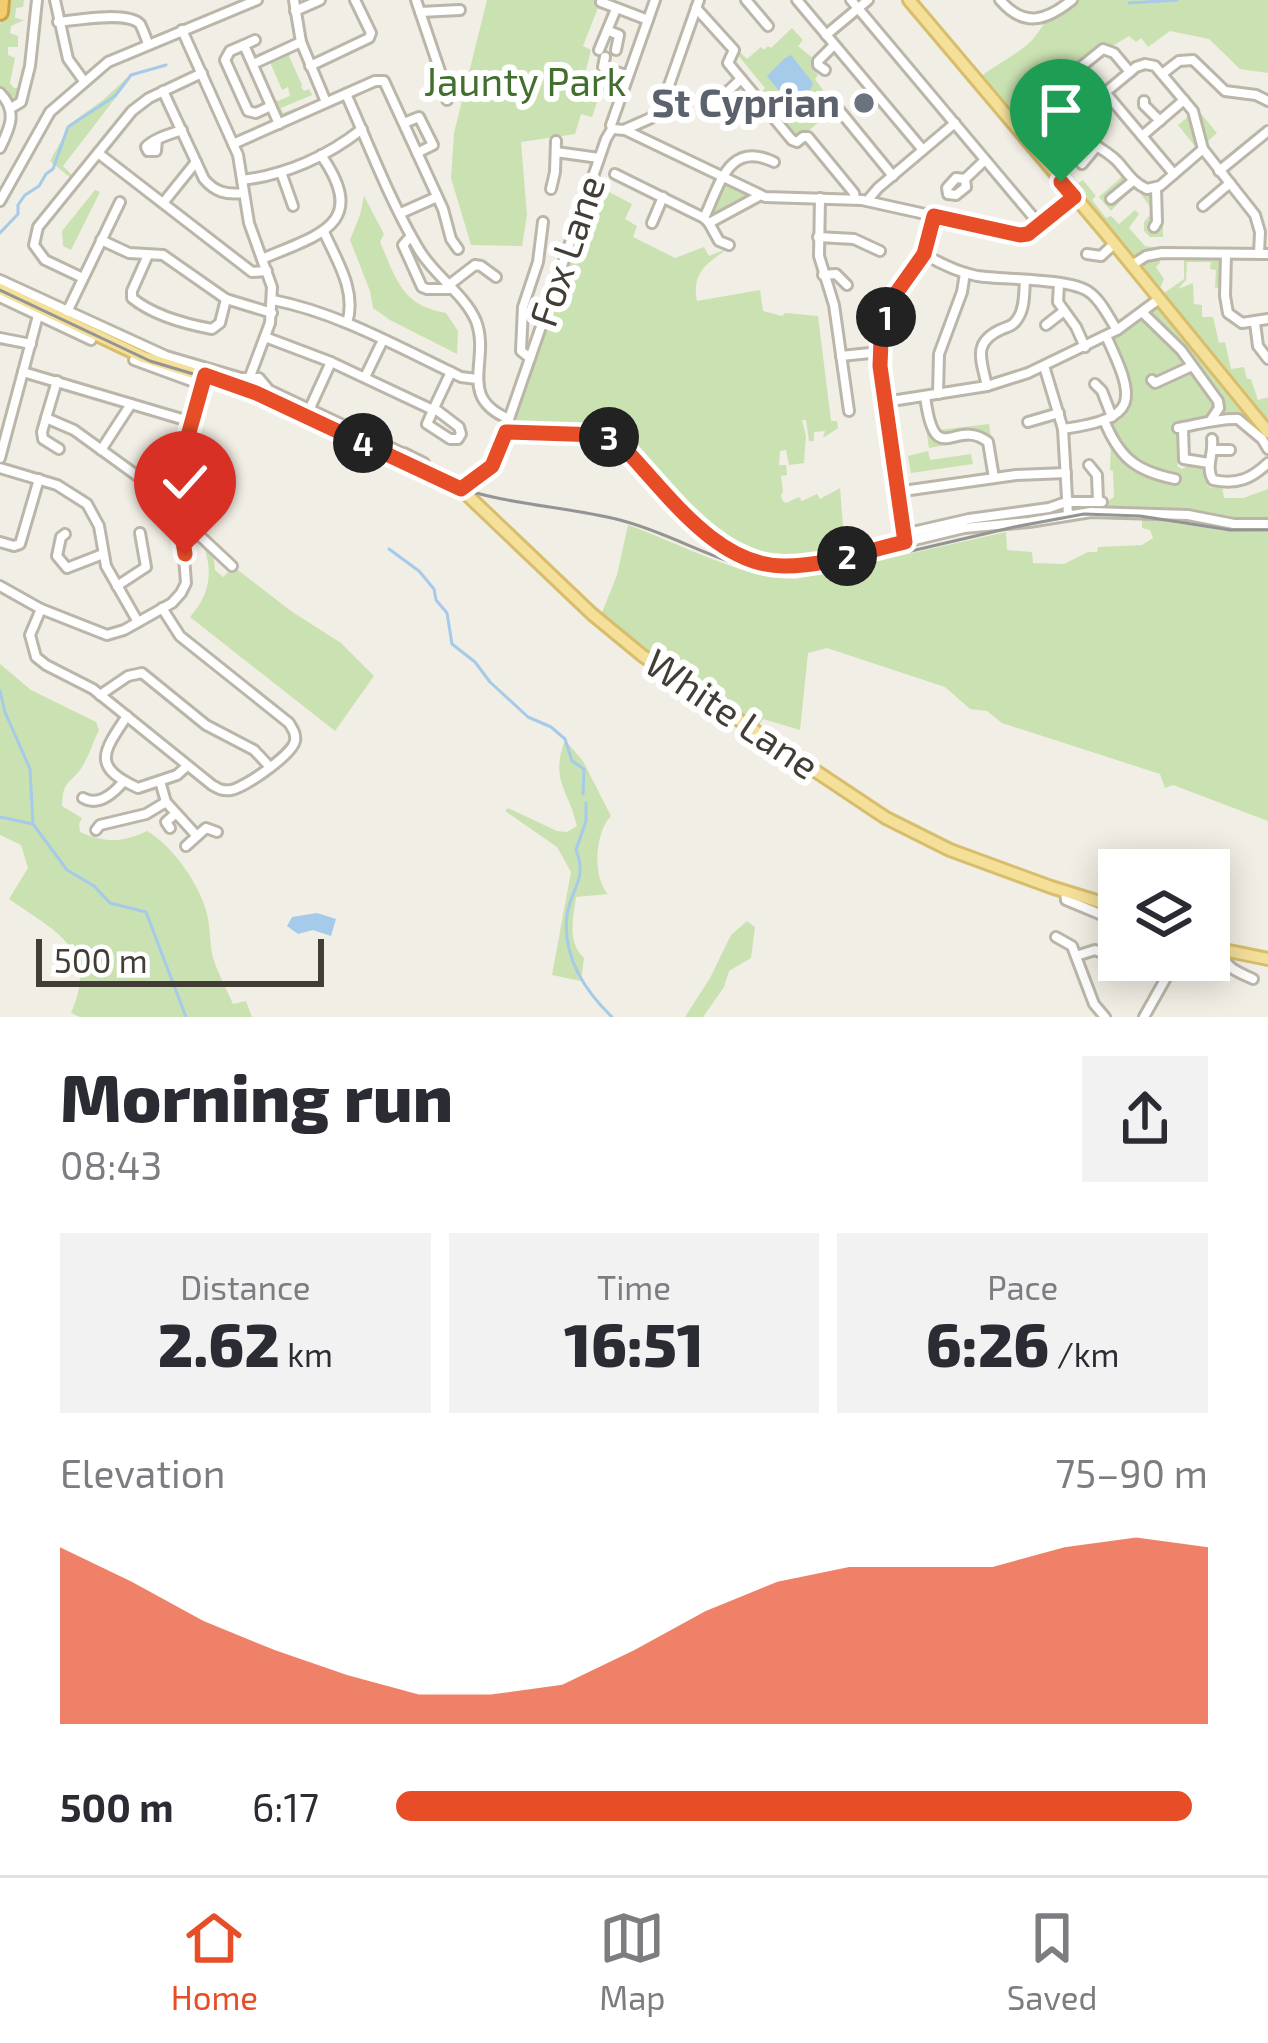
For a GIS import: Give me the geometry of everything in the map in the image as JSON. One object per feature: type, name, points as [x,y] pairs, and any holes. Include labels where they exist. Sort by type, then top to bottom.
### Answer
[{"type":"highway","points":[[0,12],[1,0]]},
{"type":"main road","points":[[909,0],[1268,432]]},
{"type":"main road","name":"White Lane","points":[[0,289],[40,311],[66,315],[143,357],[203,380],[248,384],[461,489],[592,614],[647,659],[886,818],[950,850],[1098,901]]},
{"type":"main road","points":[[1230,952],[1268,959]]},
{"type":"street","points":[[11,108],[21,102],[30,66],[37,0]]},
{"type":"street","points":[[55,0],[68,59],[84,81]]},
{"type":"street","points":[[0,201],[50,112],[84,81],[115,58],[256,0]]},
{"type":"street","points":[[320,0],[295,6],[301,42],[326,102]]},
{"type":"street","points":[[310,66],[369,38],[356,0]]},
{"type":"street","points":[[416,0],[447,100]]},
{"type":"street","name":"Fox Lane","points":[[461,489],[492,466],[506,432],[655,0]]},
{"type":"street","points":[[746,0],[768,26]]},
{"type":"street","points":[[797,0],[922,150]]},
{"type":"street","points":[[826,35],[854,4],[868,0]]},
{"type":"street","points":[[1000,0],[1022,17],[1040,18],[1072,0]]},
{"type":"street","points":[[1008,10],[1018,0]]},
{"type":"street","points":[[602,2],[648,20]]},
{"type":"street","points":[[698,4],[734,50],[727,61],[741,79],[791,140],[808,137],[855,199]]},
{"type":"street","points":[[625,130],[661,108],[698,4]]},
{"type":"street","points":[[854,4],[1040,225]]},
{"type":"street","points":[[616,9],[602,65],[628,76]]},
{"type":"street","points":[[420,12],[460,10]]},
{"type":"street","points":[[58,22],[136,21],[148,44]]},
{"type":"street","points":[[182,30],[233,143],[249,223],[273,300],[248,384]]},
{"type":"street","points":[[609,31],[618,34],[616,50]]},
{"type":"street","points":[[255,40],[230,51],[225,60],[248,111],[272,106]]},
{"type":"street","points":[[253,64],[301,42]]},
{"type":"street","points":[[244,45],[279,124]]},
{"type":"street","points":[[825,70],[818,61],[834,45]]},
{"type":"street","points":[[1062,82],[1103,49],[1114,52],[1130,72]]},
{"type":"street","points":[[1162,74],[1189,59],[1225,91],[1268,101]]},
{"type":"street","points":[[1026,139],[1040,130],[1066,125],[1145,64],[1154,66],[1184,100],[1196,117],[1202,149],[1257,220],[1264,254],[1155,253],[1132,266]]},
{"type":"street","points":[[600,85],[607,69]]},
{"type":"street","points":[[82,278],[45,260],[36,249],[38,227],[132,111],[202,73]]},
{"type":"street","points":[[725,116],[716,104],[706,112],[702,109],[741,79]]},
{"type":"street","points":[[233,143],[384,81],[437,197],[448,240],[458,249]]},
{"type":"street","points":[[163,91],[204,179],[227,194],[243,193]]},
{"type":"street","points":[[1105,92],[1174,174]]},
{"type":"street","points":[[0,93],[11,108],[12,121],[0,148]]},
{"type":"street","points":[[346,94],[422,254],[468,308],[478,330],[477,380],[482,400],[508,419]]},
{"type":"street","points":[[1144,100],[1160,121]]},
{"type":"street","points":[[1142,136],[1184,100]]},
{"type":"street","points":[[839,110],[893,176]]},
{"type":"street","points":[[404,123],[419,117],[433,145],[417,153]]},
{"type":"street","points":[[867,201],[955,124]]},
{"type":"street","points":[[1066,125],[1113,157],[1142,188],[1156,188],[1202,149]]},
{"type":"street","points":[[242,180],[280,172],[321,155],[362,128]]},
{"type":"street","points":[[612,129],[625,130],[760,196],[855,199],[1020,235],[1028,234],[1074,197]]},
{"type":"street","points":[[157,140],[182,130]]},
{"type":"street","points":[[1219,171],[1268,131]]},
{"type":"street","points":[[551,189],[556,140]]},
{"type":"street","points":[[1082,164],[1097,146]]},
{"type":"street","points":[[556,152],[599,158]]},
{"type":"street","points":[[98,153],[252,272],[267,271]]},
{"type":"street","points":[[262,260],[324,232],[335,219],[341,200],[337,178],[321,155]]},
{"type":"street","points":[[706,221],[733,162],[758,155],[774,162]]},
{"type":"street","points":[[965,179],[985,160]]},
{"type":"street","points":[[163,203],[196,162]]},
{"type":"street","points":[[280,172],[293,206]]},
{"type":"street","points":[[615,174],[706,221],[719,241],[730,244]]},
{"type":"street","points":[[1111,199],[1133,181]]},
{"type":"street","points":[[1203,206],[1230,183]]},
{"type":"street","points":[[1154,227],[1156,188]]},
{"type":"street","points":[[706,221],[760,196]]},
{"type":"street","points":[[401,213],[437,197]]},
{"type":"street","points":[[652,223],[663,197]]},
{"type":"street","points":[[820,198],[823,276],[834,305],[849,412]]},
{"type":"street","points":[[66,315],[120,202]]},
{"type":"street","points":[[905,542],[880,352],[892,303],[924,254],[934,216]]},
{"type":"street","points":[[530,358],[520,352],[522,315],[542,247],[543,222]]},
{"type":"street","points":[[324,232],[348,287],[347,323]]},
{"type":"street","points":[[412,236],[403,245],[427,290],[450,287],[475,265],[496,277]]},
{"type":"street","points":[[818,237],[854,238],[880,251]]},
{"type":"street","points":[[101,240],[129,253],[163,255],[226,299],[272,313]]},
{"type":"street","points":[[1087,254],[1101,256],[1114,244]]},
{"type":"street","points":[[924,254],[965,273],[1078,287],[1089,292],[1117,330]]},
{"type":"street","points":[[1226,254],[1228,314],[1238,322],[1268,319]]},
{"type":"street","points":[[148,255],[132,291],[138,304],[170,319],[212,329],[220,323],[226,299]]},
{"type":"street","points":[[938,394],[938,354],[965,273]]},
{"type":"street","points":[[823,276],[836,274],[847,285]]},
{"type":"street","points":[[987,386],[982,344],[1021,315],[1025,280]]},
{"type":"street","points":[[1059,284],[1058,302],[1085,347]]},
{"type":"street","name":"White Lane","points":[[0,289],[166,356],[248,384],[259,378],[269,390],[402,457],[424,463]]},
{"type":"street","points":[[885,402],[987,386],[1044,366],[1117,330],[1159,298]]},
{"type":"street","points":[[273,300],[347,323],[477,380]]},
{"type":"street","points":[[0,458],[40,311]]},
{"type":"street","name":"White Lane","points":[[40,311],[91,340]]},
{"type":"street","points":[[1046,325],[1064,311]]},
{"type":"street","points":[[1143,313],[1181,350],[1220,404],[1211,420]]},
{"type":"street","points":[[1255,322],[1258,346],[1268,359]]},
{"type":"street","points":[[1063,429],[1108,419],[1123,409],[1126,397],[1120,369],[1106,336]]},
{"type":"street","points":[[265,337],[434,409],[460,427],[458,439],[428,426],[434,409],[451,372]]},
{"type":"street","points":[[0,338],[31,344]]},
{"type":"street","points":[[365,377],[383,340]]},
{"type":"street","points":[[841,356],[880,352]]},
{"type":"street","name":"White Lane","points":[[134,360],[203,380]]},
{"type":"street","points":[[310,408],[331,362]]},
{"type":"street","points":[[1044,366],[1063,429],[1067,515]]},
{"type":"street","points":[[1152,380],[1169,379],[1192,366]]},
{"type":"street","points":[[23,372],[192,422]]},
{"type":"street","points":[[169,504],[203,380]]},
{"type":"street","points":[[57,381],[42,432],[59,449]]},
{"type":"street","points":[[1095,384],[1102,391],[1113,442],[1125,458],[1175,479]]},
{"type":"street","points":[[925,396],[930,427],[938,437],[975,435],[986,440],[994,478]]},
{"type":"street","points":[[101,450],[131,404]]},
{"type":"street","points":[[0,413],[11,416]]},
{"type":"street","points":[[1028,422],[1060,413]]},
{"type":"street","points":[[0,586],[101,634],[139,622],[177,598],[186,583],[183,536],[169,504],[69,427],[46,418]]},
{"type":"street","points":[[1209,464],[1182,462],[1186,441],[1180,428],[1238,419],[1268,449]]},
{"type":"street","points":[[506,432],[610,437],[701,530],[767,565],[821,562],[959,529],[1102,512],[1268,524]]},
{"type":"street","points":[[1212,439],[1210,482],[1243,481],[1268,463]]},
{"type":"street","points":[[1213,450],[1230,450]]},
{"type":"street","points":[[903,531],[1066,502],[1100,501],[1097,475],[1089,465]]},
{"type":"street","points":[[0,468],[72,492],[87,504],[99,526],[106,566],[139,622]]},
{"type":"street","points":[[896,492],[1066,473]]},
{"type":"street","points":[[0,542],[20,544],[39,479]]},
{"type":"street","points":[[117,586],[146,567],[140,533]]},
{"type":"street","points":[[64,534],[57,556],[67,568],[103,554]]},
{"type":"street","points":[[183,536],[200,536],[232,566]]},
{"type":"street","points":[[41,609],[30,635],[36,657],[100,695],[212,785],[238,788],[292,747],[292,726],[180,636],[162,608]]},
{"type":"street","points":[[100,695],[128,676],[142,673],[206,725],[254,750],[270,767]]},
{"type":"street","points":[[127,716],[104,760],[108,769],[138,788],[177,775],[187,766]]},
{"type":"street","points":[[83,798],[101,800],[124,781]]},
{"type":"street","points":[[160,782],[166,802],[197,836]]},
{"type":"street","points":[[96,830],[146,814],[166,802]]},
{"type":"street","points":[[170,828],[166,822],[175,814]]},
{"type":"street","points":[[185,845],[206,828],[218,832]]},
{"type":"street","points":[[1065,891],[1066,900],[1098,913]]},
{"type":"street","points":[[1056,938],[1070,943],[1094,1004],[1105,1017]]},
{"type":"street","points":[[1076,956],[1098,951]]},
{"type":"street","points":[[1230,967],[1252,979]]},
{"type":"street","points":[[1144,1017],[1164,981]]},
{"type":"green space","points":[[4,0],[24,0],[15,18],[24,20],[11,26],[10,33],[18,36],[18,47],[8,47],[8,55],[15,58],[10,83],[21,88],[19,104],[14,107],[0,91]]},
{"type":"green space","name":"Jaunty Park","points":[[487,0],[601,0],[583,46],[591,50],[583,82],[596,88],[593,97],[598,99],[592,117],[581,114],[575,134],[521,142],[527,215],[522,246],[471,245],[451,178],[454,133]]},
{"type":"green space","points":[[1076,0],[1268,0],[1268,73],[1240,69],[1209,39],[1170,31],[1148,47],[1141,38],[1136,42],[1129,36],[1064,76],[1052,78],[1009,115],[978,78],[1027,45],[1048,19]]},
{"type":"green space","points":[[792,28],[803,40],[798,46],[815,60],[815,79],[825,93],[810,108],[820,121],[794,137],[758,95],[765,88],[737,54],[747,59],[761,47],[771,48]]},
{"type":"green space","points":[[293,52],[289,56],[301,87],[312,95],[281,108],[283,113],[297,111],[283,118],[272,99],[290,96],[288,87],[282,90],[270,62]]},
{"type":"green space","points":[[128,77],[63,166],[72,179],[50,161],[71,123]]},
{"type":"green space","points":[[1197,109],[1217,133],[1198,150],[1178,125]]},
{"type":"green space","points":[[1070,173],[1096,196],[1092,200],[1106,218],[1111,216],[1119,224],[1135,210],[1139,214],[1129,228],[1145,246],[1165,251],[1132,259],[1064,179]]},
{"type":"green space","points":[[1125,174],[1135,186],[1111,211],[1099,197]]},
{"type":"green space","points":[[725,181],[755,195],[712,220],[707,217]]},
{"type":"green space","points":[[1163,185],[1163,237],[1150,237],[1144,231],[1144,222],[1153,211],[1135,186]]},
{"type":"green space","points":[[95,190],[100,192],[71,250],[63,246],[62,231]]},
{"type":"green space","points":[[607,191],[632,204],[625,219],[637,226],[633,237],[675,258],[704,247],[709,256],[731,247],[699,275],[697,301],[760,290],[763,311],[818,316],[831,421],[837,421],[838,428],[823,438],[825,431],[814,432],[814,441],[809,441],[806,420],[802,420],[804,463],[789,465],[786,450],[780,451],[779,465],[786,465],[787,475],[781,476],[781,494],[786,503],[817,494],[820,499],[840,488],[845,551],[787,562],[766,561],[692,520],[612,433],[518,426],[512,416],[591,193],[603,198]]},
{"type":"green space","points":[[364,196],[384,234],[380,242],[396,279],[419,304],[446,313],[458,331],[457,354],[373,308],[350,240]]},
{"type":"green space","points":[[1184,255],[1224,256],[1221,287],[1215,288],[1216,270],[1210,269],[1211,262],[1187,262],[1186,280],[1178,289],[1193,283],[1194,304],[1202,305],[1202,317],[1213,317],[1231,369],[1244,367],[1258,400],[1268,397],[1268,427],[1139,266],[1159,256],[1156,267],[1164,279],[1160,288],[1164,293],[1184,279]]},
{"type":"green space","points":[[1157,304],[1268,437],[1268,446],[1236,414],[1215,420],[1222,403],[1147,312]]},
{"type":"green space","points":[[1138,318],[1188,364],[1159,379],[1149,377],[1151,388],[1191,370],[1218,404],[1209,418],[1180,431],[1182,456],[1177,466],[1206,464],[1207,485],[1222,485],[1224,498],[1243,498],[1268,489],[1268,520],[1237,521],[1185,510],[1069,510],[1071,504],[1102,505],[1114,497],[1110,470],[1115,443],[1107,425],[1122,412],[1129,395],[1112,335]]},
{"type":"green space","points":[[925,421],[930,431],[989,424],[992,443],[982,439],[929,448]]},
{"type":"green space","points":[[928,451],[930,460],[971,454],[973,464],[911,473],[908,456]]},
{"type":"green space","points":[[1142,518],[1226,531],[1268,532],[1268,821],[1173,785],[1165,788],[1160,774],[1002,723],[987,711],[970,709],[945,687],[827,648],[808,653],[800,730],[763,719],[758,726],[645,653],[601,615],[617,575],[628,525],[733,567],[796,579],[1006,532],[1007,550],[1032,552],[1033,563],[1064,564],[1097,552],[1098,547],[1142,545],[1153,538],[1150,530],[1142,528]]},
{"type":"green space","points":[[201,540],[213,548],[215,570],[223,577],[234,567],[341,643],[374,676],[335,731],[190,617],[208,580]]},
{"type":"green space","points":[[0,664],[31,690],[96,722],[99,730],[83,766],[65,788],[62,806],[82,818],[80,832],[113,840],[147,831],[176,856],[203,903],[214,961],[233,1004],[246,1001],[252,1017],[80,1017],[71,1013],[80,973],[76,958],[57,933],[9,899],[28,868],[21,845],[0,835]]},
{"type":"green space","points":[[565,740],[583,761],[611,816],[598,855],[599,877],[608,894],[576,897],[572,930],[584,958],[581,981],[552,975],[571,872],[557,847],[505,811],[508,808],[557,831],[577,826],[560,775]]},
{"type":"green space","points":[[747,921],[755,927],[751,958],[729,971],[703,1017],[685,1017],[731,935]]},
{"type":"water","points":[[791,55],[813,83],[799,109],[767,76]]},
{"type":"water","points":[[317,913],[336,919],[331,936],[313,930],[298,934],[287,926],[292,917]]},
{"type":"waterway","points":[[1129,3],[1177,0]]},
{"type":"waterway","points":[[0,233],[18,214],[25,195],[53,169],[68,127],[115,96],[131,75],[166,65]]},
{"type":"waterway","points":[[389,549],[434,589],[447,613],[452,644],[528,717],[565,739],[572,761],[584,769],[583,794]]},
{"type":"waterway","points":[[0,691],[30,769],[33,824],[67,870],[94,886],[110,903],[146,912],[186,1017]]},
{"type":"waterway","points":[[586,803],[586,821],[576,850],[579,876],[566,930],[584,984],[612,1017]]},
{"type":"waterway","points":[[0,817],[33,824]]},
{"type":"tram line","points":[[0,290],[150,361],[240,388],[453,486],[620,520],[766,572],[817,573],[1084,514],[1268,530]]},
{"type":"place","name":"St Cyprian","points":[[864,103]]},
{"type":"route","points":[[185,554],[180,523],[169,504],[205,375],[256,393],[461,489],[492,466],[506,432],[607,436],[701,530],[767,565],[821,562],[905,542],[880,366],[889,310],[924,254],[934,216],[1028,234],[1074,197],[1061,182]]}]
